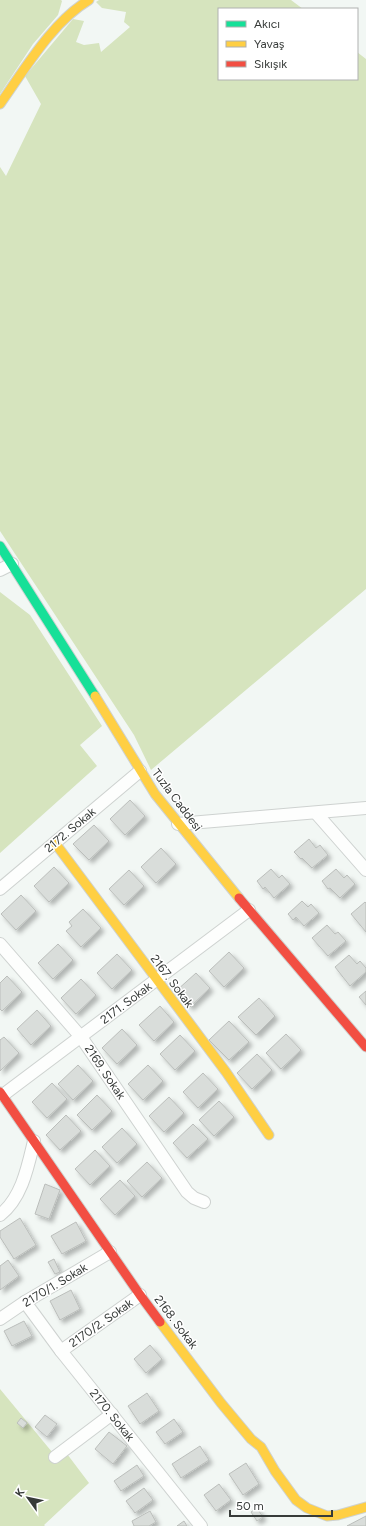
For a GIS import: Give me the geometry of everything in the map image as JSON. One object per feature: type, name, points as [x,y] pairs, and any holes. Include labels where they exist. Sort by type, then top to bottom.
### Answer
[{"type":"street","points":[[0,104],[72,4],[89,0]]},
{"type":"street","name":"Tuzla Caddesi","points":[[0,546],[155,794],[178,824],[250,910],[366,1046]]},
{"type":"street","points":[[0,570],[12,564]]},
{"type":"street","name":"2172. Sokak","points":[[0,889],[140,771]]},
{"type":"street","points":[[178,824],[366,808]]},
{"type":"street","points":[[316,813],[366,870]]},
{"type":"street","name":"2167. Sokak","points":[[56,842],[156,980],[226,1072],[269,1135]]},
{"type":"street","name":"2171. Sokak","points":[[2,1093],[81,1037],[250,910]]},
{"type":"street","name":"2169. Sokak","points":[[0,944],[81,1037],[184,1188],[194,1198],[204,1202]]},
{"type":"street","name":"2168. Sokak","points":[[2,1093],[140,1295],[222,1403],[251,1439],[260,1447],[296,1500],[316,1513],[327,1516],[366,1507]]},
{"type":"street","points":[[0,1215],[16,1196],[27,1170],[34,1140]]},
{"type":"street","name":"2170/1. Sokak","points":[[0,1319],[25,1302],[110,1252]]},
{"type":"street","name":"2170/2. Sokak","points":[[61,1351],[140,1295]]},
{"type":"street","name":"2170. Sokak","points":[[25,1302],[61,1351],[201,1526]]},
{"type":"street","points":[[55,1456],[112,1414]]},
{"type":"street","points":[[316,1513],[323,1526]]},
{"type":"green space","points":[[0,0],[62,1],[58,15],[33,44],[0,94]]},
{"type":"green space","points":[[99,0],[291,0],[302,8],[218,8],[218,80],[358,80],[358,53],[366,59],[366,589],[151,770],[134,735],[0,531],[0,167],[6,176],[41,104],[25,76],[73,19],[84,21],[76,42],[84,45],[99,43],[101,52],[130,27],[124,22],[126,12],[102,8],[96,2]]},
{"type":"green space","points":[[0,592],[30,615],[102,726],[80,745],[97,766],[0,853]]},
{"type":"green space","points":[[0,1389],[52,1452],[61,1446],[89,1483],[44,1525],[45,1526],[0,1526]]},
{"type":"building","points":[[130,800],[145,816],[125,835],[110,819]]},
{"type":"building","points":[[94,825],[109,841],[89,860],[73,844]]},
{"type":"building","points":[[309,839],[316,848],[320,845],[328,855],[312,868],[294,852]]},
{"type":"building","points":[[161,848],[176,864],[156,883],[141,867]]},
{"type":"building","points":[[54,867],[69,883],[49,902],[34,886]]},
{"type":"building","points":[[271,869],[279,878],[282,875],[290,884],[274,898],[265,887],[263,889],[257,881]]},
{"type":"building","points":[[336,869],[344,878],[347,875],[355,884],[340,898],[330,888],[328,889],[322,881]]},
{"type":"building","points":[[129,870],[144,886],[124,905],[109,889]]},
{"type":"building","points":[[21,895],[36,911],[16,930],[1,914]]},
{"type":"building","points":[[302,901],[308,907],[311,904],[319,913],[304,926],[296,917],[293,920],[288,914]]},
{"type":"building","points":[[365,902],[366,903],[366,932],[351,914]]},
{"type":"building","points":[[83,909],[101,928],[81,947],[66,931],[72,926],[69,922]]},
{"type":"building","points":[[327,925],[335,934],[338,932],[346,941],[328,956],[312,938]]},
{"type":"building","points":[[58,944],[73,960],[53,979],[38,963]]},
{"type":"building","points":[[229,952],[244,968],[224,987],[209,971]]},
{"type":"building","points":[[117,954],[132,970],[112,989],[97,973]]},
{"type":"building","points":[[349,955],[357,964],[360,961],[366,968],[366,972],[350,986],[335,967]]},
{"type":"building","points":[[196,973],[210,988],[190,1007],[176,991]]},
{"type":"building","points":[[7,976],[22,992],[2,1011],[0,1009],[0,983]]},
{"type":"building","points":[[81,979],[96,995],[76,1014],[61,998]]},
{"type":"building","points":[[366,991],[366,1005],[359,997]]},
{"type":"building","points":[[259,998],[275,1016],[256,1035],[238,1017]]},
{"type":"building","points":[[160,1006],[174,1022],[154,1041],[139,1025]]},
{"type":"building","points":[[37,1010],[51,1026],[31,1045],[17,1029]]},
{"type":"building","points":[[229,1021],[249,1042],[229,1060],[209,1040]]},
{"type":"building","points":[[122,1029],[137,1045],[117,1064],[102,1048]]},
{"type":"building","points":[[286,1034],[301,1050],[281,1069],[266,1053]]},
{"type":"building","points":[[180,1035],[195,1051],[175,1070],[160,1054]]},
{"type":"building","points":[[4,1037],[19,1053],[0,1071],[0,1040]]},
{"type":"building","points":[[257,1054],[272,1070],[252,1089],[237,1073]]},
{"type":"building","points":[[78,1065],[93,1081],[73,1100],[58,1084]]},
{"type":"building","points":[[148,1065],[163,1081],[143,1100],[128,1084]]},
{"type":"building","points":[[203,1073],[218,1089],[198,1108],[183,1092]]},
{"type":"building","points":[[52,1083],[67,1099],[47,1118],[32,1102]]},
{"type":"building","points":[[97,1095],[112,1111],[92,1130],[77,1115]]},
{"type":"building","points":[[169,1097],[184,1113],[164,1132],[149,1116]]},
{"type":"building","points":[[219,1101],[234,1117],[214,1136],[199,1120]]},
{"type":"building","points":[[66,1115],[81,1131],[60,1150],[46,1135]]},
{"type":"building","points":[[193,1124],[208,1139],[187,1158],[173,1143]]},
{"type":"building","points":[[122,1128],[137,1144],[117,1163],[102,1147]]},
{"type":"building","points":[[95,1150],[110,1166],[90,1185],[75,1169]]},
{"type":"building","points":[[147,1162],[162,1178],[142,1197],[127,1181]]},
{"type":"building","points":[[120,1180],[135,1196],[115,1215],[100,1199]]},
{"type":"building","points":[[45,1184],[60,1190],[49,1219],[35,1214]]},
{"type":"building","points":[[20,1218],[36,1245],[14,1259],[0,1237],[0,1231]]},
{"type":"building","points":[[76,1222],[86,1241],[62,1254],[51,1236]]},
{"type":"building","points":[[54,1259],[60,1272],[55,1274],[48,1262]]},
{"type":"building","points":[[8,1260],[19,1276],[0,1290],[0,1266]]},
{"type":"building","points":[[71,1290],[80,1309],[60,1320],[50,1301]]},
{"type":"building","points":[[24,1321],[32,1336],[12,1346],[4,1331]]},
{"type":"building","points":[[150,1345],[162,1359],[146,1373],[134,1359]]},
{"type":"building","points":[[147,1393],[159,1411],[140,1424],[128,1406]]},
{"type":"building","points":[[45,1415],[57,1424],[47,1437],[35,1427]]},
{"type":"building","points":[[21,1418],[27,1423],[23,1428],[17,1423]]},
{"type":"building","points":[[174,1419],[183,1432],[165,1444],[156,1432]]},
{"type":"building","points":[[109,1432],[127,1446],[113,1464],[95,1449]]},
{"type":"building","points":[[200,1446],[209,1460],[181,1478],[172,1464]]},
{"type":"building","points":[[246,1463],[259,1484],[243,1495],[229,1474]]},
{"type":"building","points":[[137,1465],[144,1476],[121,1491],[114,1481]]},
{"type":"building","points":[[219,1484],[231,1500],[216,1511],[204,1495]]},
{"type":"building","points":[[144,1488],[153,1500],[135,1513],[126,1501]]},
{"type":"building","points":[[257,1508],[263,1517],[257,1521],[251,1512]]},
{"type":"building","points":[[150,1511],[156,1522],[149,1526],[134,1526],[132,1521]]},
{"type":"building","points":[[366,1516],[366,1526],[347,1526]]},
{"type":"building","points":[[184,1521],[187,1526],[177,1526]]},
{"type":"traffic: fast","points":[[0,546],[95,696]]},
{"type":"traffic: slow","points":[[0,104],[51,33],[76,9],[89,0]]},
{"type":"traffic: slow","points":[[95,696],[155,794],[239,898]]},
{"type":"traffic: slow","points":[[55,843],[226,1072],[269,1135]]},
{"type":"traffic: slow","points":[[160,1322],[221,1403],[251,1439],[261,1447],[275,1471],[296,1500],[307,1508],[327,1516],[338,1515],[366,1507]]},
{"type":"traffic: jam","points":[[239,898],[366,1047]]},
{"type":"traffic: jam","points":[[0,1092],[160,1322]]}]
